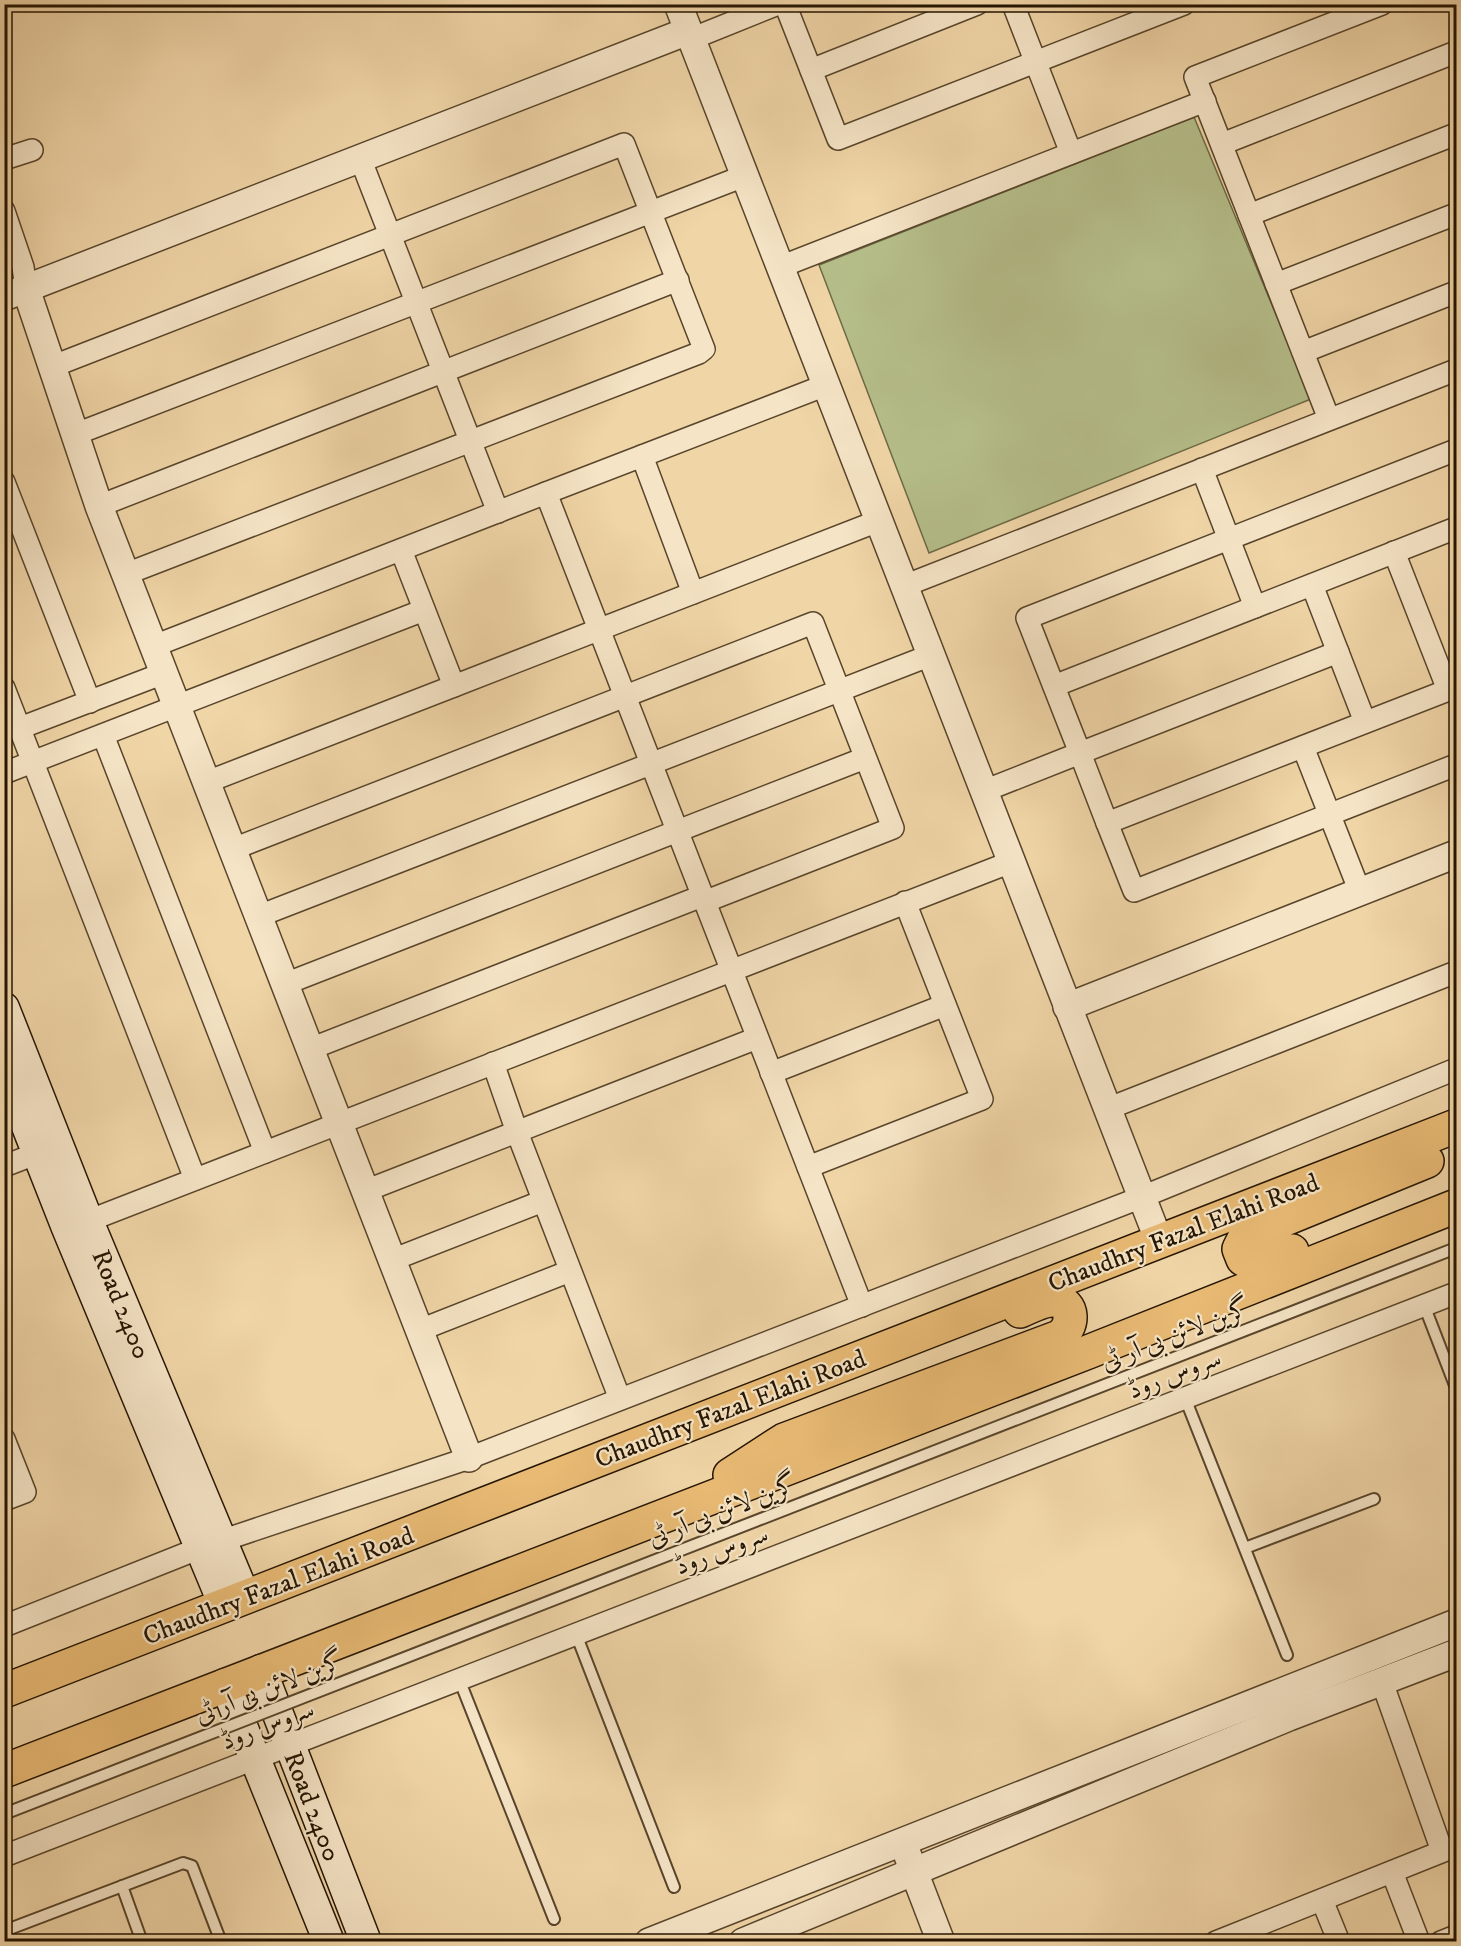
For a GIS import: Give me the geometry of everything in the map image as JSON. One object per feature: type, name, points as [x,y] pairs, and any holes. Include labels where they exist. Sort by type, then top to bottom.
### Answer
[{"type":"main road","name":"Road 2400","points":[[4,1008],[88,1221],[210,1545]]},
{"type":"main road","name":"Road 2400","points":[[4,1068],[38,1153],[235,1601]]},
{"type":"main road","name":"Chaudhry Fazal Elahi Road","points":[[4,1691],[1456,1126]]},
{"type":"main road","points":[[1456,1149],[1246,1235],[1240,1244],[1240,1254],[1248,1262],[1258,1264],[1456,1188]]},
{"type":"main road","points":[[4,1771],[1456,1206]]},
{"type":"main road","points":[[676,1511],[784,1440],[1059,1337],[1068,1328],[1071,1316],[1064,1305],[1046,1301],[814,1389],[721,1412]]},
{"type":"main road","name":"Road 2400","points":[[261,1670],[366,1941]]},
{"type":"main road","name":"Road 2400","points":[[225,1684],[329,1941]]},
{"type":"street","points":[[678,4],[1159,1241]]},
{"type":"street","points":[[15,293],[360,158],[778,4]]},
{"type":"street","points":[[785,4],[838,140],[1184,4]]},
{"type":"street","points":[[811,70],[977,4]]},
{"type":"street","points":[[1013,4],[1071,153]]},
{"type":"street","points":[[1329,419],[1196,77],[1382,4]]},
{"type":"street","points":[[1222,144],[1456,52]]},
{"type":"street","points":[[780,267],[1205,101]]},
{"type":"street","points":[[1249,215],[1456,134]]},
{"type":"street","points":[[51,368],[624,144],[630,152],[704,349],[699,353],[126,574]]},
{"type":"street","points":[[4,159],[32,150]]},
{"type":"street","points":[[360,158],[498,512]]},
{"type":"street","points":[[76,434],[744,176]]},
{"type":"street","points":[[4,211],[23,267],[15,293],[51,368],[76,434],[99,506],[469,1458]]},
{"type":"street","points":[[1276,284],[1456,214]]},
{"type":"street","points":[[99,506],[678,280]]},
{"type":"street","points":[[1303,352],[1456,292]]},
{"type":"street","points":[[904,586],[1456,370]]},
{"type":"street","points":[[154,646],[826,385]]},
{"type":"street","points":[[1456,450],[1027,618],[1134,891],[1456,765]]},
{"type":"street","points":[[642,456],[693,593]]},
{"type":"street","points":[[1202,469],[1254,607]]},
{"type":"street","points":[[4,482],[90,702]]},
{"type":"street","points":[[546,493],[862,1305]]},
{"type":"street","points":[[207,782],[878,521]]},
{"type":"street","points":[[1054,686],[1456,528]]},
{"type":"street","points":[[401,550],[454,686]]},
{"type":"street","points":[[1107,823],[1452,688],[1394,552]]},
{"type":"street","points":[[1312,585],[1365,722]]},
{"type":"street","points":[[4,773],[424,610]]},
{"type":"street","points":[[233,849],[813,623],[893,828],[310,1049]]},
{"type":"street","points":[[984,791],[1338,652]]},
{"type":"street","points":[[259,916],[931,655]]},
{"type":"street","points":[[20,729],[164,673]]},
{"type":"street","points":[[4,688],[195,1179]]},
{"type":"street","points":[[103,735],[265,1152]]},
{"type":"street","points":[[1303,747],[1360,892]]},
{"type":"street","points":[[285,984],[866,758]]},
{"type":"street","points":[[1067,1007],[1456,854]]},
{"type":"street","points":[[88,1221],[1011,861]]},
{"type":"street","points":[[808,1167],[982,1099],[905,902]]},
{"type":"street","points":[[1107,1108],[1456,972]]},
{"type":"street","points":[[771,1073],[945,1005]]},
{"type":"street","points":[[365,1191],[757,1038]]},
{"type":"street","points":[[493,1063],[543,1201],[620,1399]]},
{"type":"street","points":[[4,1626],[210,1545],[469,1458],[1142,1197],[1456,1069]]},
{"type":"street","points":[[4,1166],[38,1153]]},
{"type":"street","points":[[392,1260],[543,1201]]},
{"type":"street","points":[[420,1330],[570,1271]]},
{"type":"street","name":"سروس روڈ","points":[[4,1856],[1456,1293]]},
{"type":"street","points":[[4,1439],[25,1492],[4,1500]]},
{"type":"street","points":[[649,1941],[904,1843],[1456,1623]]},
{"type":"street","points":[[742,1941],[1456,1653]]},
{"type":"street","points":[[1216,1941],[1253,1935],[1322,1900],[1449,1848],[1382,1682]]},
{"type":"street","points":[[904,1843],[912,1874],[941,1941]]},
{"type":"street","points":[[1392,1872],[1419,1941]]},
{"type":"street","points":[[1322,1900],[1339,1941]]},
{"type":"street","points":[[1441,1941],[1456,1935]]},
{"type":"lane","name":"گرین لائن بی آر ٹی","points":[[4,1814],[1456,1248]]},
{"type":"lane","points":[[1424,1305],[1456,1388]]},
{"type":"lane","points":[[1185,1398],[1287,1655]]},
{"type":"lane","points":[[1245,1548],[1374,1499]]},
{"type":"lane","points":[[576,1634],[674,1887]]},
{"type":"lane","points":[[459,1679],[554,1919]]},
{"type":"lane","points":[[4,1932],[183,1863],[189,1863],[221,1941]]},
{"type":"lane","points":[[122,1886],[142,1941]]},
{"type":"green space","points":[[1194,117],[1311,399],[929,553],[819,265]]}]
